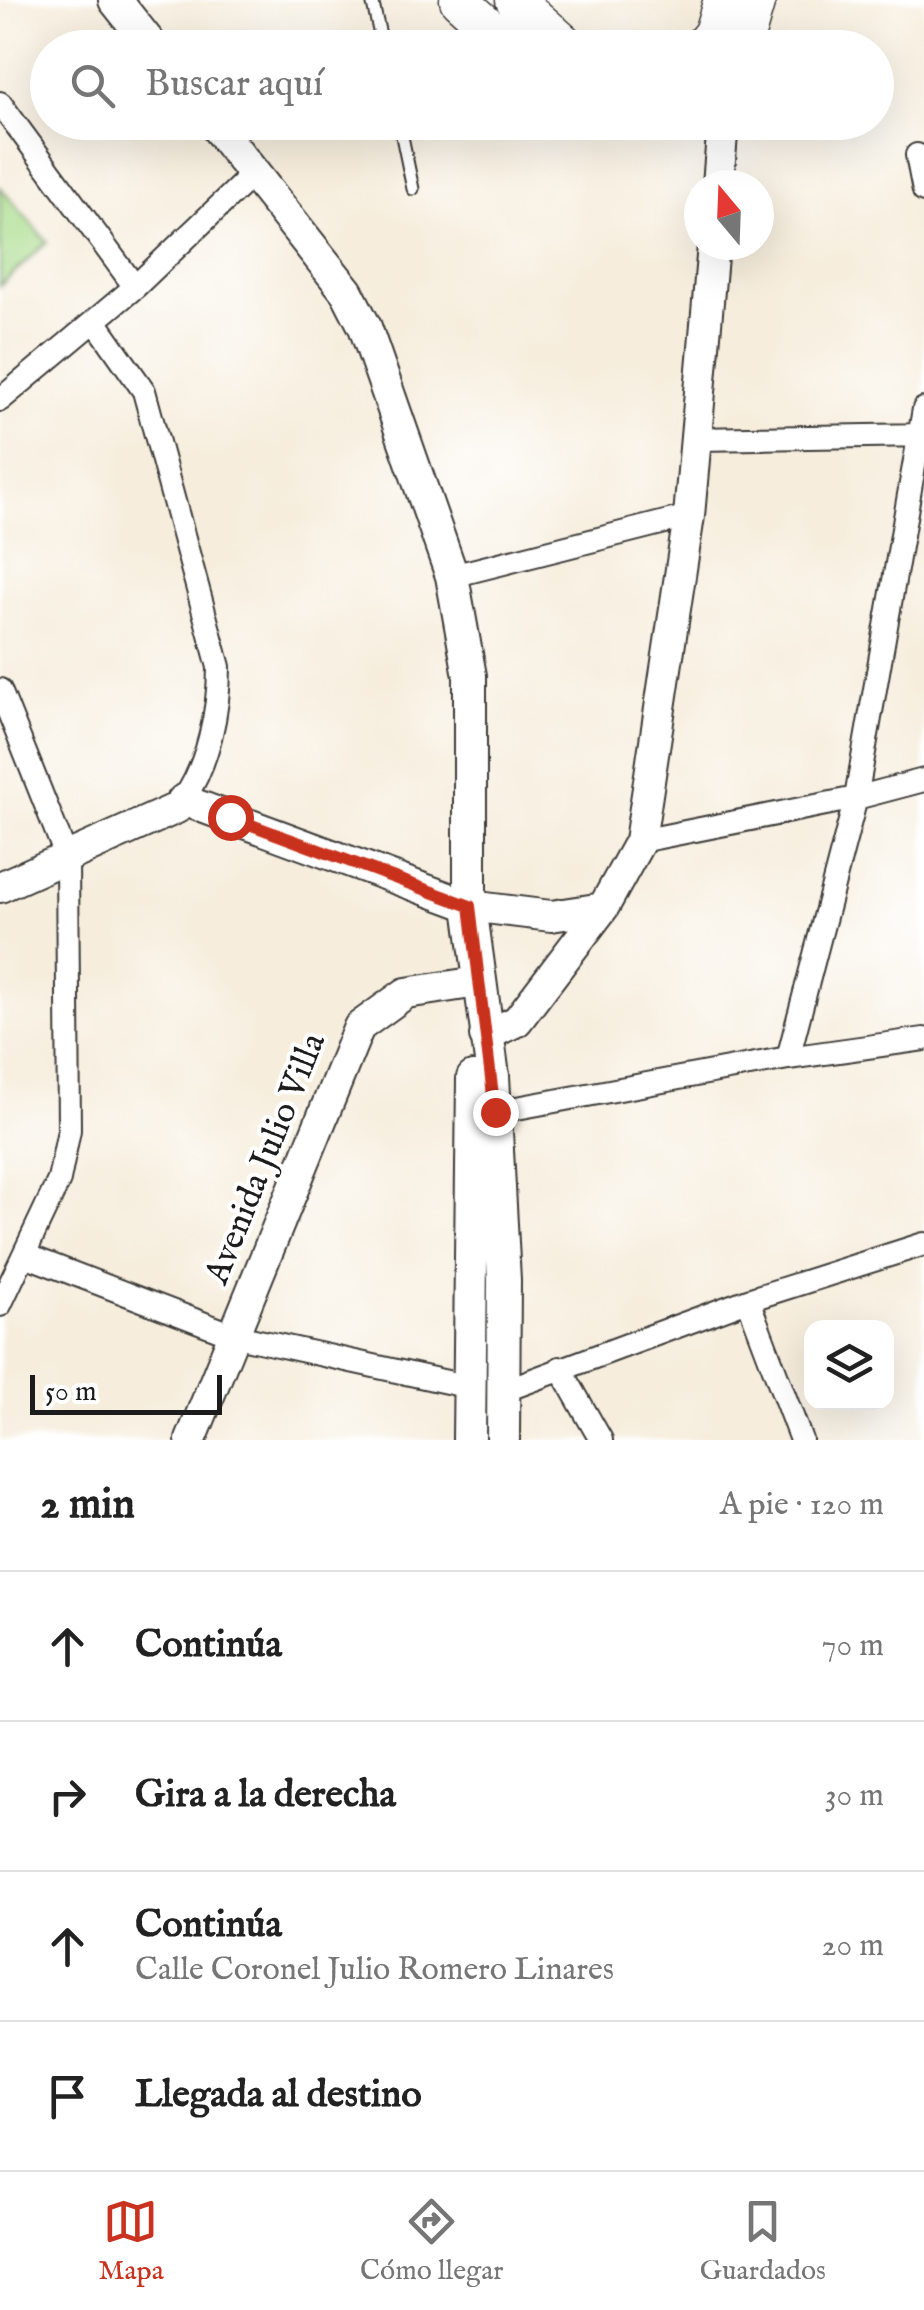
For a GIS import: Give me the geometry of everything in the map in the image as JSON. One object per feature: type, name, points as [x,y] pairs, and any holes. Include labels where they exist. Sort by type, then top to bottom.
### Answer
[{"type":"highway","points":[[459,0],[492,30]]},
{"type":"highway","points":[[515,0],[549,30]]},
{"type":"highway","points":[[714,30],[723,0]]},
{"type":"highway","points":[[747,30],[756,0]]},
{"type":"main road","points":[[115,0],[139,30]]},
{"type":"main road","points":[[227,140],[356,309],[452,576],[470,676],[470,906],[495,1112],[504,1280],[503,1440]]},
{"type":"main road","points":[[469,1440],[473,1071],[485,1036]]},
{"type":"street","points":[[0,104],[135,287]]},
{"type":"street","points":[[719,170],[722,140]]},
{"type":"street","points":[[917,155],[924,191]]},
{"type":"street","points":[[0,400],[135,287],[254,173]]},
{"type":"street","points":[[485,1036],[517,1022],[603,908],[640,841],[689,516],[712,260]]},
{"type":"street","points":[[0,887],[177,808],[194,786],[220,700],[220,667],[144,391],[94,321]]},
{"type":"street","points":[[788,1058],[856,798],[923,435],[924,409]]},
{"type":"street","points":[[697,439],[923,435]]},
{"type":"street","points":[[452,576],[689,516]]},
{"type":"street","points":[[0,690],[67,858],[69,1130],[58,1180],[0,1305]]},
{"type":"street","points":[[640,841],[856,798],[924,780]]},
{"type":"street","points":[[183,800],[470,906],[551,916],[603,908]]},
{"type":"street","name":"Avenida Julio Villa","points":[[192,1440],[359,1026],[406,993],[478,982]]},
{"type":"street","points":[[495,1112],[788,1058],[924,1039]]},
{"type":"street","points":[[503,1391],[748,1300],[924,1244]]},
{"type":"street","points":[[26,1254],[236,1336],[470,1388]]},
{"type":"street","points":[[748,1300],[802,1440]]},
{"type":"street","points":[[560,1368],[601,1440]]},
{"type":"lane","points":[[372,0],[378,30]]},
{"type":"lane","points":[[403,140],[413,188]]},
{"type":"green space","points":[[0,187],[47,242],[0,286]]},
{"type":"route","points":[[230,817],[346,856],[470,906],[495,1112]]}]
